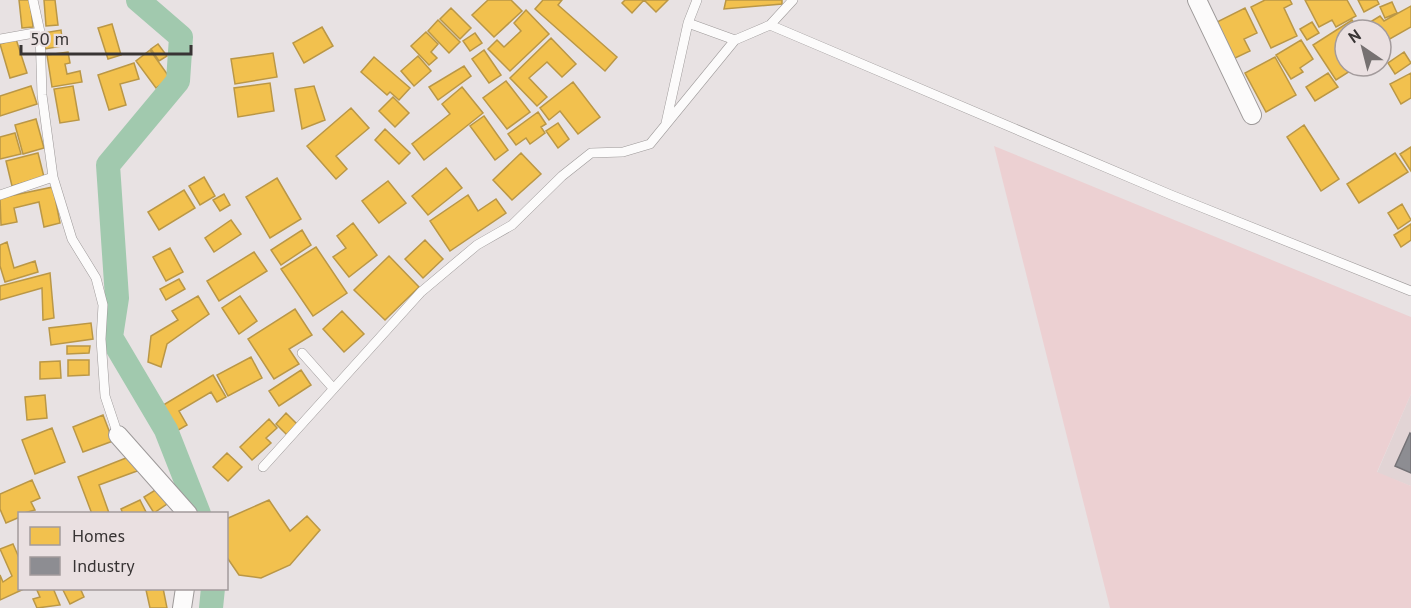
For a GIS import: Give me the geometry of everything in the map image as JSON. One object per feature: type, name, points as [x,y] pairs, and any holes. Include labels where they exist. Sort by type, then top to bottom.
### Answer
[{"type":"street","points":[[1197,0],[1252,115]]},
{"type":"street","points":[[118,435],[187,512]]},
{"type":"street","points":[[182,608],[185,590]]},
{"type":"lane","points":[[33,0],[40,32],[42,95],[53,177],[72,239],[96,278],[103,305],[101,339],[105,396],[118,435]]},
{"type":"lane","points":[[666,125],[688,23],[697,0]]},
{"type":"lane","points":[[263,467],[421,292],[477,245],[512,225],[562,176],[591,153],[623,152],[650,144],[735,40],[770,25],[793,0]]},
{"type":"lane","points":[[688,23],[735,40]]},
{"type":"lane","points":[[770,25],[1171,195],[1411,291]]},
{"type":"lane","points":[[0,39],[40,32]]},
{"type":"lane","points":[[0,195],[53,177]]},
{"type":"lane","points":[[302,353],[333,388]]},
{"type":"shaded area","points":[[994,146],[1411,317],[1411,394],[1377,472],[1411,486],[1411,608],[1110,608]]},
{"type":"shaded area","points":[[1411,394],[1411,486],[1377,473]]},
{"type":"building: Homes","points":[[19,0],[30,0],[33,27],[22,28]]},
{"type":"building: Homes","points":[[44,0],[55,0],[58,25],[46,26]]},
{"type":"building: Homes","points":[[488,0],[511,0],[522,11],[494,37],[472,15]]},
{"type":"building: Homes","points":[[543,0],[562,0],[558,5],[617,57],[605,71],[535,9]]},
{"type":"building: Homes","points":[[625,0],[644,0],[632,13],[622,3]]},
{"type":"building: Homes","points":[[644,0],[668,0],[656,12]]},
{"type":"building: Homes","points":[[726,0],[782,0],[782,4],[724,9]]},
{"type":"building: Homes","points":[[1265,0],[1290,0],[1292,4],[1284,8],[1297,36],[1271,48],[1251,7]]},
{"type":"building: Homes","points":[[1305,0],[1347,0],[1356,16],[1333,18],[1333,22],[1332,20],[1319,27]]},
{"type":"building: Homes","points":[[1358,0],[1377,0],[1379,4],[1364,12]]},
{"type":"building: Homes","points":[[1392,2],[1397,13],[1385,18],[1380,7]]},
{"type":"building: Homes","points":[[1411,6],[1411,27],[1393,37],[1393,18],[1389,18]]},
{"type":"building: Homes","points":[[451,8],[471,28],[460,39],[440,19]]},
{"type":"building: Homes","points":[[1245,8],[1257,33],[1244,39],[1250,51],[1233,59],[1215,23]]},
{"type":"building: Homes","points":[[526,10],[549,34],[510,71],[488,49],[497,40],[504,47],[521,31],[514,23]]},
{"type":"building: Homes","points":[[438,20],[460,42],[449,53],[428,31]]},
{"type":"building: Homes","points":[[1312,22],[1319,33],[1307,40],[1300,29]]},
{"type":"building: Homes","points":[[112,24],[121,55],[108,59],[98,28]]},
{"type":"building: Homes","points":[[322,27],[333,46],[304,63],[293,43]]},
{"type":"building: Homes","points":[[61,30],[63,46],[45,49],[43,33]]},
{"type":"building: Homes","points":[[426,32],[438,44],[431,52],[437,58],[429,65],[411,46]]},
{"type":"building: Homes","points":[[1333,32],[1333,75],[1313,45]]},
{"type":"building: Homes","points":[[475,33],[482,43],[470,51],[463,41]]},
{"type":"building: Homes","points":[[551,38],[576,64],[562,77],[547,62],[529,78],[547,97],[537,106],[510,78]]},
{"type":"building: Homes","points":[[16,39],[27,73],[10,78],[0,44]]},
{"type":"building: Homes","points":[[1301,40],[1313,59],[1300,68],[1303,72],[1291,79],[1276,55]]},
{"type":"building: Homes","points":[[158,44],[167,56],[159,61],[151,49]]},
{"type":"building: Homes","points":[[150,50],[170,78],[156,88],[136,61]]},
{"type":"building: Homes","points":[[484,50],[501,75],[489,83],[472,59]]},
{"type":"building: Homes","points":[[68,52],[70,63],[65,64],[67,74],[80,71],[82,82],[52,87],[47,55]]},
{"type":"building: Homes","points":[[1404,52],[1411,63],[1395,74],[1393,60]]},
{"type":"building: Homes","points":[[273,53],[277,77],[235,84],[231,59]]},
{"type":"building: Homes","points":[[418,56],[431,71],[414,86],[401,71]]},
{"type":"building: Homes","points":[[374,57],[410,88],[399,100],[390,92],[387,95],[361,72]]},
{"type":"building: Homes","points":[[1275,57],[1296,95],[1266,112],[1245,73]]},
{"type":"building: Homes","points":[[134,63],[139,79],[120,84],[126,105],[109,110],[98,75]]},
{"type":"building: Homes","points":[[464,66],[471,76],[438,100],[429,87]]},
{"type":"building: Homes","points":[[1328,73],[1338,87],[1315,101],[1306,87]]},
{"type":"building: Homes","points":[[1411,73],[1411,98],[1401,104],[1390,84]]},
{"type":"building: Homes","points":[[506,81],[530,112],[507,129],[483,98]]},
{"type":"building: Homes","points":[[573,82],[600,117],[578,134],[560,111],[549,120],[540,108]]},
{"type":"building: Homes","points":[[270,83],[274,111],[238,117],[234,88]]},
{"type":"building: Homes","points":[[31,86],[37,104],[0,116],[0,96]]},
{"type":"building: Homes","points":[[73,86],[79,120],[60,123],[54,89]]},
{"type":"building: Homes","points":[[314,86],[325,120],[302,129],[295,89]]},
{"type":"building: Homes","points":[[462,87],[483,113],[424,160],[412,144],[450,114],[442,104]]},
{"type":"building: Homes","points":[[393,97],[409,113],[395,127],[379,111]]},
{"type":"building: Homes","points":[[351,108],[369,128],[336,156],[347,169],[336,179],[307,146]]},
{"type":"building: Homes","points":[[538,112],[546,124],[541,127],[545,133],[530,144],[526,138],[516,145],[508,134]]},
{"type":"building: Homes","points":[[484,116],[508,150],[495,160],[470,126]]},
{"type":"building: Homes","points":[[36,119],[44,148],[23,154],[15,125]]},
{"type":"building: Homes","points":[[558,123],[569,139],[558,148],[546,131]]},
{"type":"building: Homes","points":[[1304,125],[1339,179],[1321,191],[1287,137]]},
{"type":"building: Homes","points":[[385,129],[410,153],[399,164],[375,140]]},
{"type":"building: Homes","points":[[15,133],[21,154],[0,159],[0,137]]},
{"type":"building: Homes","points":[[1411,147],[1411,171],[1400,154]]},
{"type":"building: Homes","points":[[38,153],[44,177],[12,186],[6,161]]},
{"type":"building: Homes","points":[[521,153],[541,174],[512,200],[493,180]]},
{"type":"building: Homes","points":[[1395,153],[1408,172],[1359,203],[1347,184]]},
{"type":"building: Homes","points":[[446,168],[462,188],[428,215],[412,196]]},
{"type":"building: Homes","points":[[204,177],[215,196],[200,205],[189,186]]},
{"type":"building: Homes","points":[[277,178],[301,219],[270,238],[246,197]]},
{"type":"building: Homes","points":[[388,181],[406,203],[379,223],[362,201]]},
{"type":"building: Homes","points":[[53,187],[60,223],[44,227],[39,202],[14,208],[17,222],[1,225],[0,198]]},
{"type":"building: Homes","points":[[184,190],[195,208],[159,230],[148,212]]},
{"type":"building: Homes","points":[[224,194],[230,205],[220,211],[213,200]]},
{"type":"building: Homes","points":[[468,195],[478,211],[496,199],[506,213],[450,251],[430,221]]},
{"type":"building: Homes","points":[[1402,204],[1411,220],[1398,229],[1388,213]]},
{"type":"building: Homes","points":[[231,220],[241,234],[214,252],[205,238]]},
{"type":"building: Homes","points":[[353,223],[377,255],[349,277],[333,257],[346,248],[337,236]]},
{"type":"building: Homes","points":[[1411,224],[1411,240],[1401,247],[1394,235]]},
{"type":"building: Homes","points":[[302,230],[311,245],[281,265],[271,250]]},
{"type":"building: Homes","points":[[425,240],[443,259],[423,278],[405,259]]},
{"type":"building: Homes","points":[[7,242],[14,268],[35,261],[38,272],[5,282],[0,266],[0,245]]},
{"type":"building: Homes","points":[[316,247],[347,293],[313,316],[281,269]]},
{"type":"building: Homes","points":[[170,248],[183,272],[166,281],[153,257]]},
{"type":"building: Homes","points":[[254,252],[267,271],[219,301],[207,281]]},
{"type":"building: Homes","points":[[389,256],[419,287],[385,320],[354,290]]},
{"type":"building: Homes","points":[[50,273],[54,318],[43,320],[42,288],[0,300],[0,286]]},
{"type":"building: Homes","points":[[179,279],[185,289],[166,300],[160,289]]},
{"type":"building: Homes","points":[[198,296],[209,314],[167,344],[161,367],[148,362],[151,336],[178,320],[172,311]]},
{"type":"building: Homes","points":[[240,296],[257,321],[239,334],[222,308]]},
{"type":"building: Homes","points":[[295,309],[312,335],[289,349],[299,364],[274,379],[248,339]]},
{"type":"building: Homes","points":[[342,311],[364,334],[344,352],[323,329]]},
{"type":"building: Homes","points":[[91,323],[93,339],[51,345],[49,328]]},
{"type":"building: Homes","points":[[67,346],[90,346],[89,353],[67,354]]},
{"type":"building: Homes","points":[[251,357],[262,378],[228,396],[217,375]]},
{"type":"building: Homes","points":[[68,360],[89,360],[89,375],[68,376]]},
{"type":"building: Homes","points":[[60,361],[61,378],[40,379],[40,362]]},
{"type":"building: Homes","points":[[301,370],[311,385],[279,406],[269,391]]},
{"type":"building: Homes","points":[[213,375],[226,397],[217,402],[211,392],[179,411],[187,425],[175,432],[160,407]]},
{"type":"building: Homes","points":[[45,395],[47,418],[27,420],[25,397]]},
{"type":"building: Homes","points":[[286,413],[297,424],[287,435],[276,424]]},
{"type":"building: Homes","points":[[103,415],[113,441],[83,452],[73,427]]},
{"type":"building: Homes","points":[[269,419],[277,428],[266,438],[271,443],[252,460],[240,447]]},
{"type":"building: Homes","points":[[52,428],[65,462],[35,474],[22,440]]},
{"type":"building: Homes","points":[[227,453],[242,467],[228,481],[213,467]]},
{"type":"building: Homes","points":[[131,456],[137,471],[99,485],[109,512],[91,512],[78,477]]},
{"type":"building: Homes","points":[[32,480],[40,498],[31,502],[35,510],[18,512],[18,518],[6,523],[0,509],[0,494]]},
{"type":"building: Homes","points":[[157,489],[167,504],[153,512],[144,497]]},
{"type":"building: Homes","points":[[140,500],[146,512],[122,512],[121,509]]},
{"type":"building: Homes","points":[[269,500],[290,531],[307,516],[320,530],[290,565],[261,578],[239,575],[228,559],[228,518]]},
{"type":"building: Homes","points":[[13,544],[18,555],[18,590],[22,590],[0,600],[0,575],[3,582],[12,576],[0,549]]},
{"type":"building: Homes","points":[[37,590],[54,590],[60,605],[37,608],[33,599],[40,597]]},
{"type":"building: Homes","points":[[63,590],[81,590],[84,597],[70,604]]},
{"type":"building: Homes","points":[[146,590],[163,590],[167,608],[150,608]]},
{"type":"building: Industry","points":[[1411,434],[1411,473],[1395,466]]},
{"type":"waterway","points":[[138,0],[181,37],[178,81],[108,165],[117,298],[111,337],[166,430],[198,512]]},
{"type":"waterway","points":[[211,608],[213,590]]}]
